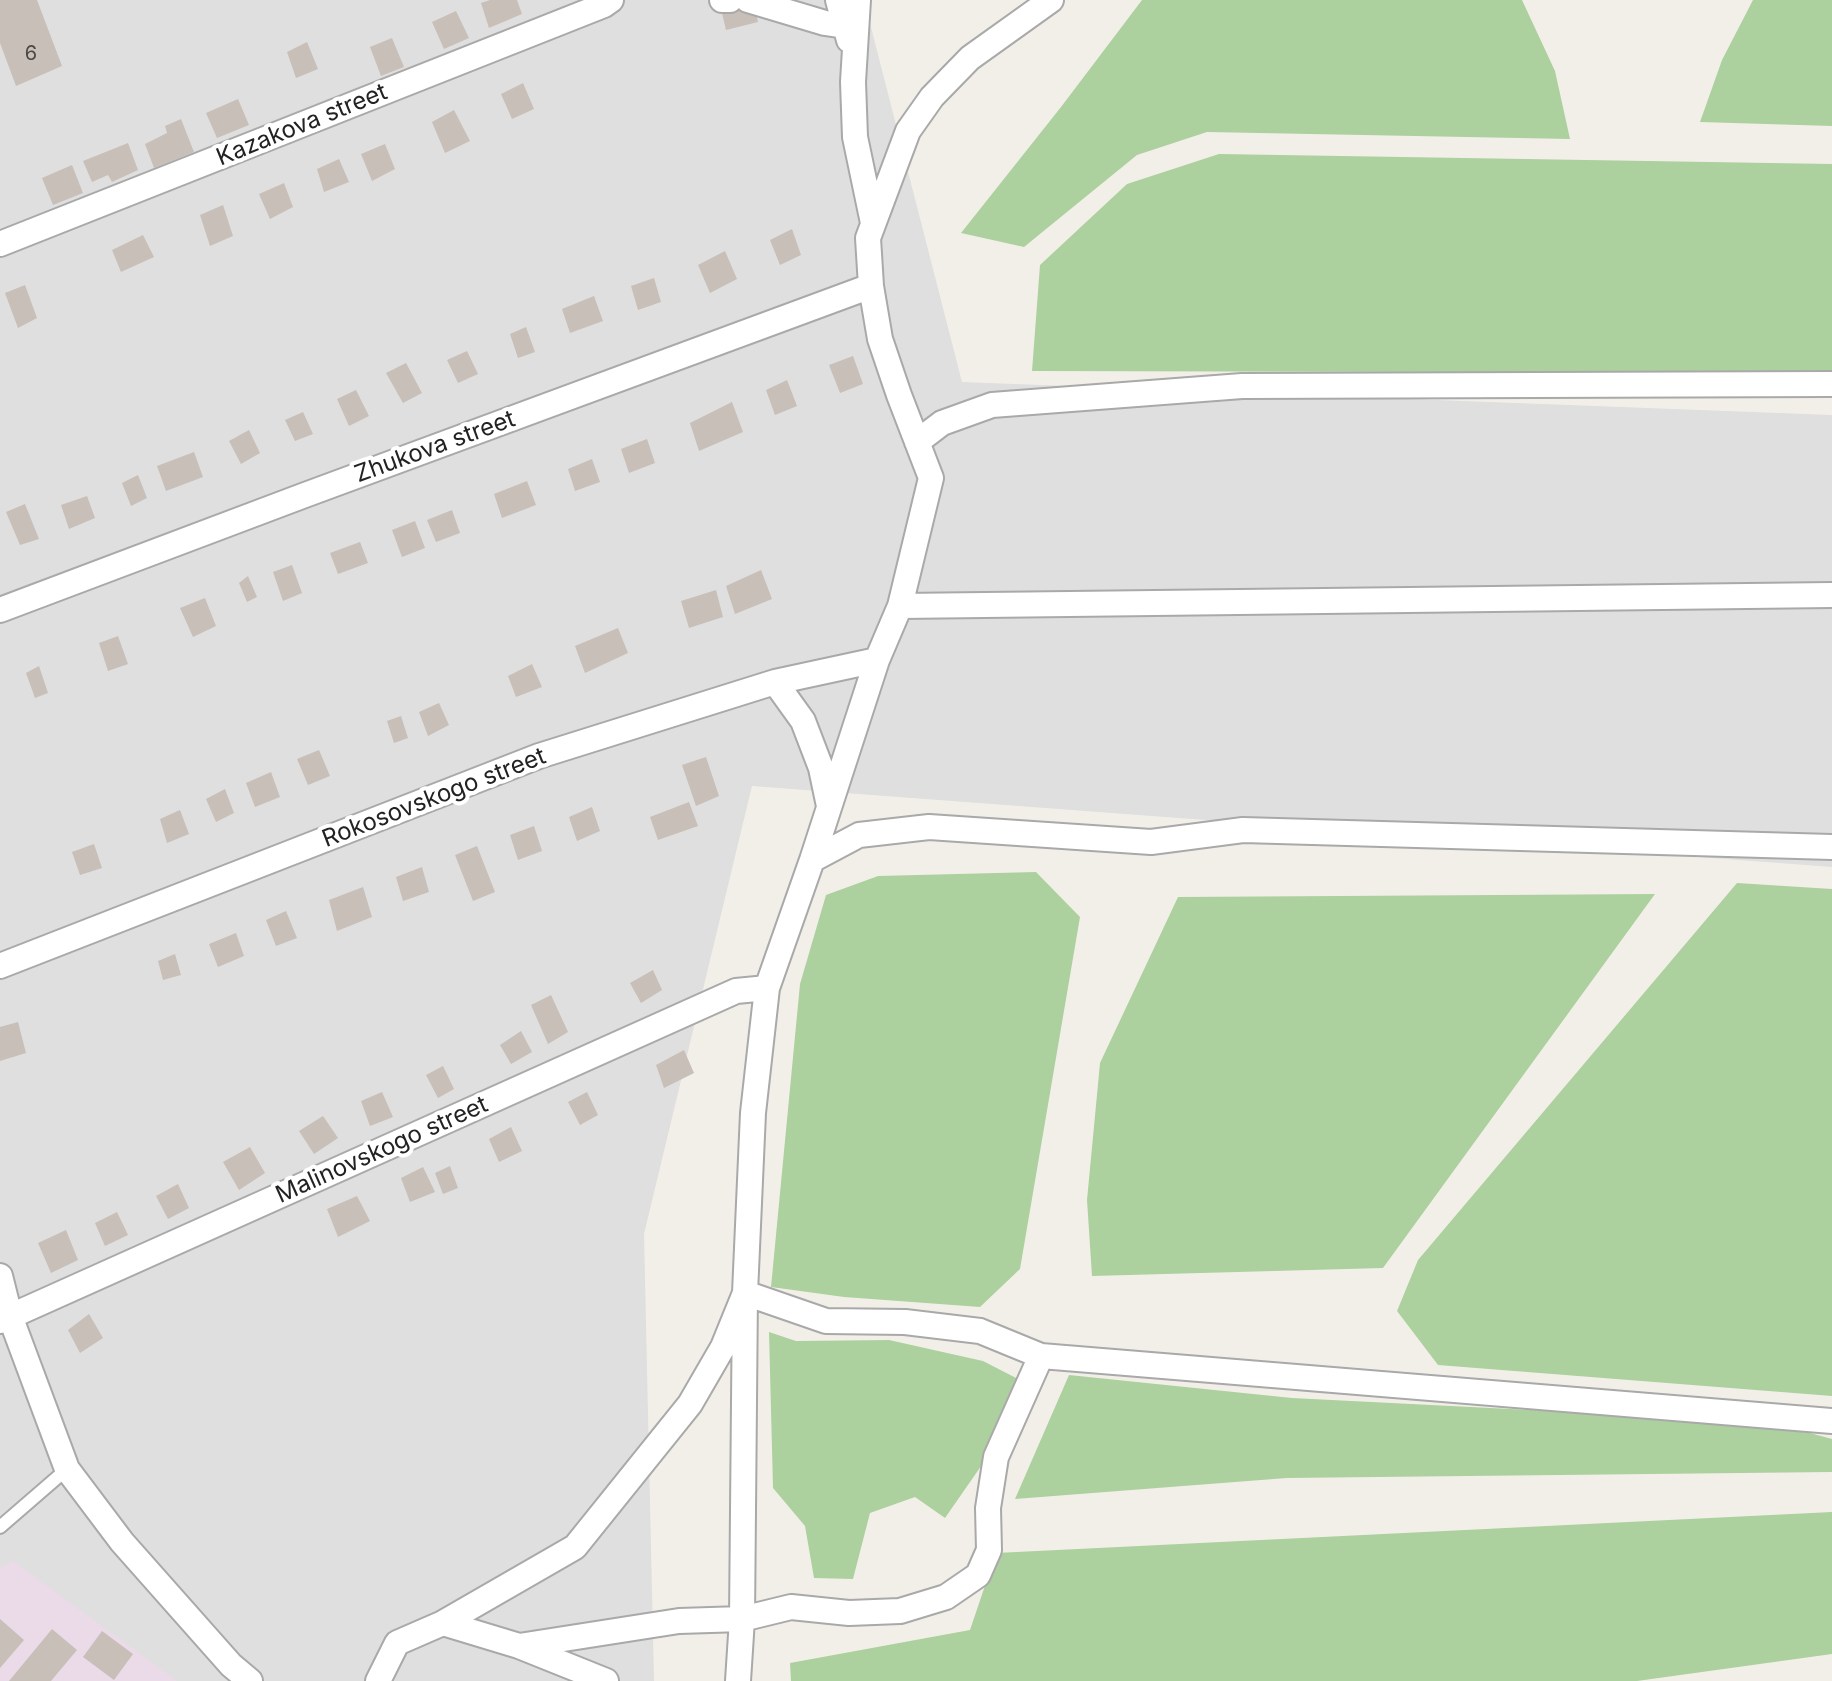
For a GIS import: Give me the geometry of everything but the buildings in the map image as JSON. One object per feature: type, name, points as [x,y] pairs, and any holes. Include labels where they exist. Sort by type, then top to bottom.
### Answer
[{"type":"street","points":[[722,0],[730,0]]},
{"type":"street","points":[[748,0],[845,26]]},
{"type":"street","points":[[838,0],[854,60]]},
{"type":"street","points":[[858,0],[853,82],[855,137],[873,223]]},
{"type":"street","points":[[738,1681],[742,1619],[745,1293],[753,1113],[767,988],[877,660],[900,606],[931,478],[880,339],[871,286],[868,238],[908,131],[932,97],[970,58],[1051,0]]},
{"type":"street","name":"Kazakova street","points":[[0,244],[607,3]]},
{"type":"street","name":"Zhukova street","points":[[0,610],[871,286]]},
{"type":"street","points":[[917,442],[942,423],[992,405],[1242,386],[1832,384]]},
{"type":"street","points":[[900,606],[1832,595]]},
{"type":"street","name":"Rokosovskogo street","points":[[0,966],[539,756],[775,682],[877,660]]},
{"type":"street","points":[[775,682],[803,721],[821,768],[830,807]]},
{"type":"street","points":[[812,860],[859,835],[929,827],[1151,842],[1243,830],[1832,847]]},
{"type":"street","name":"Malinovskogo street","points":[[5,1319],[736,991],[767,988]]},
{"type":"street","points":[[0,1276],[5,1319],[67,1469],[122,1542],[231,1665],[250,1681]]},
{"type":"street","points":[[745,1293],[826,1321],[905,1322],[980,1331],[1041,1356],[1832,1421]]},
{"type":"street","points":[[378,1681],[397,1643],[443,1623],[575,1547],[690,1404],[723,1347],[745,1293]]},
{"type":"street","points":[[519,1646],[679,1621],[742,1619],[791,1607],[849,1613],[900,1611],[946,1597],[978,1575],[989,1550],[988,1508],[996,1457],[1041,1356]]},
{"type":"street","points":[[443,1623],[519,1646],[606,1681]]},
{"type":"lane","points":[[0,1527],[67,1469]]},
{"type":"shaded area","points":[[0,0],[864,0],[962,382],[1832,415],[1832,867],[752,786],[644,1234],[654,1681],[0,1681]]},
{"type":"shaded area","points":[[13,1561],[177,1681],[0,1681],[0,1568]]},
{"type":"green space","points":[[1142,0],[1522,0],[1555,71],[1570,139],[1207,132],[1137,155],[1024,247],[961,233]]},
{"type":"green space","points":[[1753,0],[1832,0],[1832,126],[1700,122],[1722,60]]},
{"type":"green space","points":[[1219,154],[1832,164],[1832,373],[1032,371],[1040,265],[1127,184]]},
{"type":"green space","points":[[1036,872],[1080,917],[1020,1269],[980,1307],[844,1297],[771,1287],[800,984],[826,895],[878,876]]},
{"type":"green space","points":[[1737,883],[1832,889],[1832,1396],[1438,1365],[1397,1311],[1418,1260]]},
{"type":"green space","points":[[1655,894],[1383,1268],[1092,1276],[1087,1200],[1100,1063],[1178,897]]},
{"type":"green space","points":[[769,1332],[796,1341],[889,1340],[983,1361],[1020,1380],[1027,1400],[945,1518],[915,1497],[870,1513],[853,1579],[814,1578],[805,1526],[773,1488]]},
{"type":"green space","points":[[1069,1375],[1292,1398],[1650,1416],[1810,1433],[1832,1439],[1832,1472],[1287,1478],[1015,1499]]},
{"type":"green space","points":[[1832,1512],[1832,1654],[1637,1681],[791,1681],[790,1663],[970,1630],[996,1553]]}]
